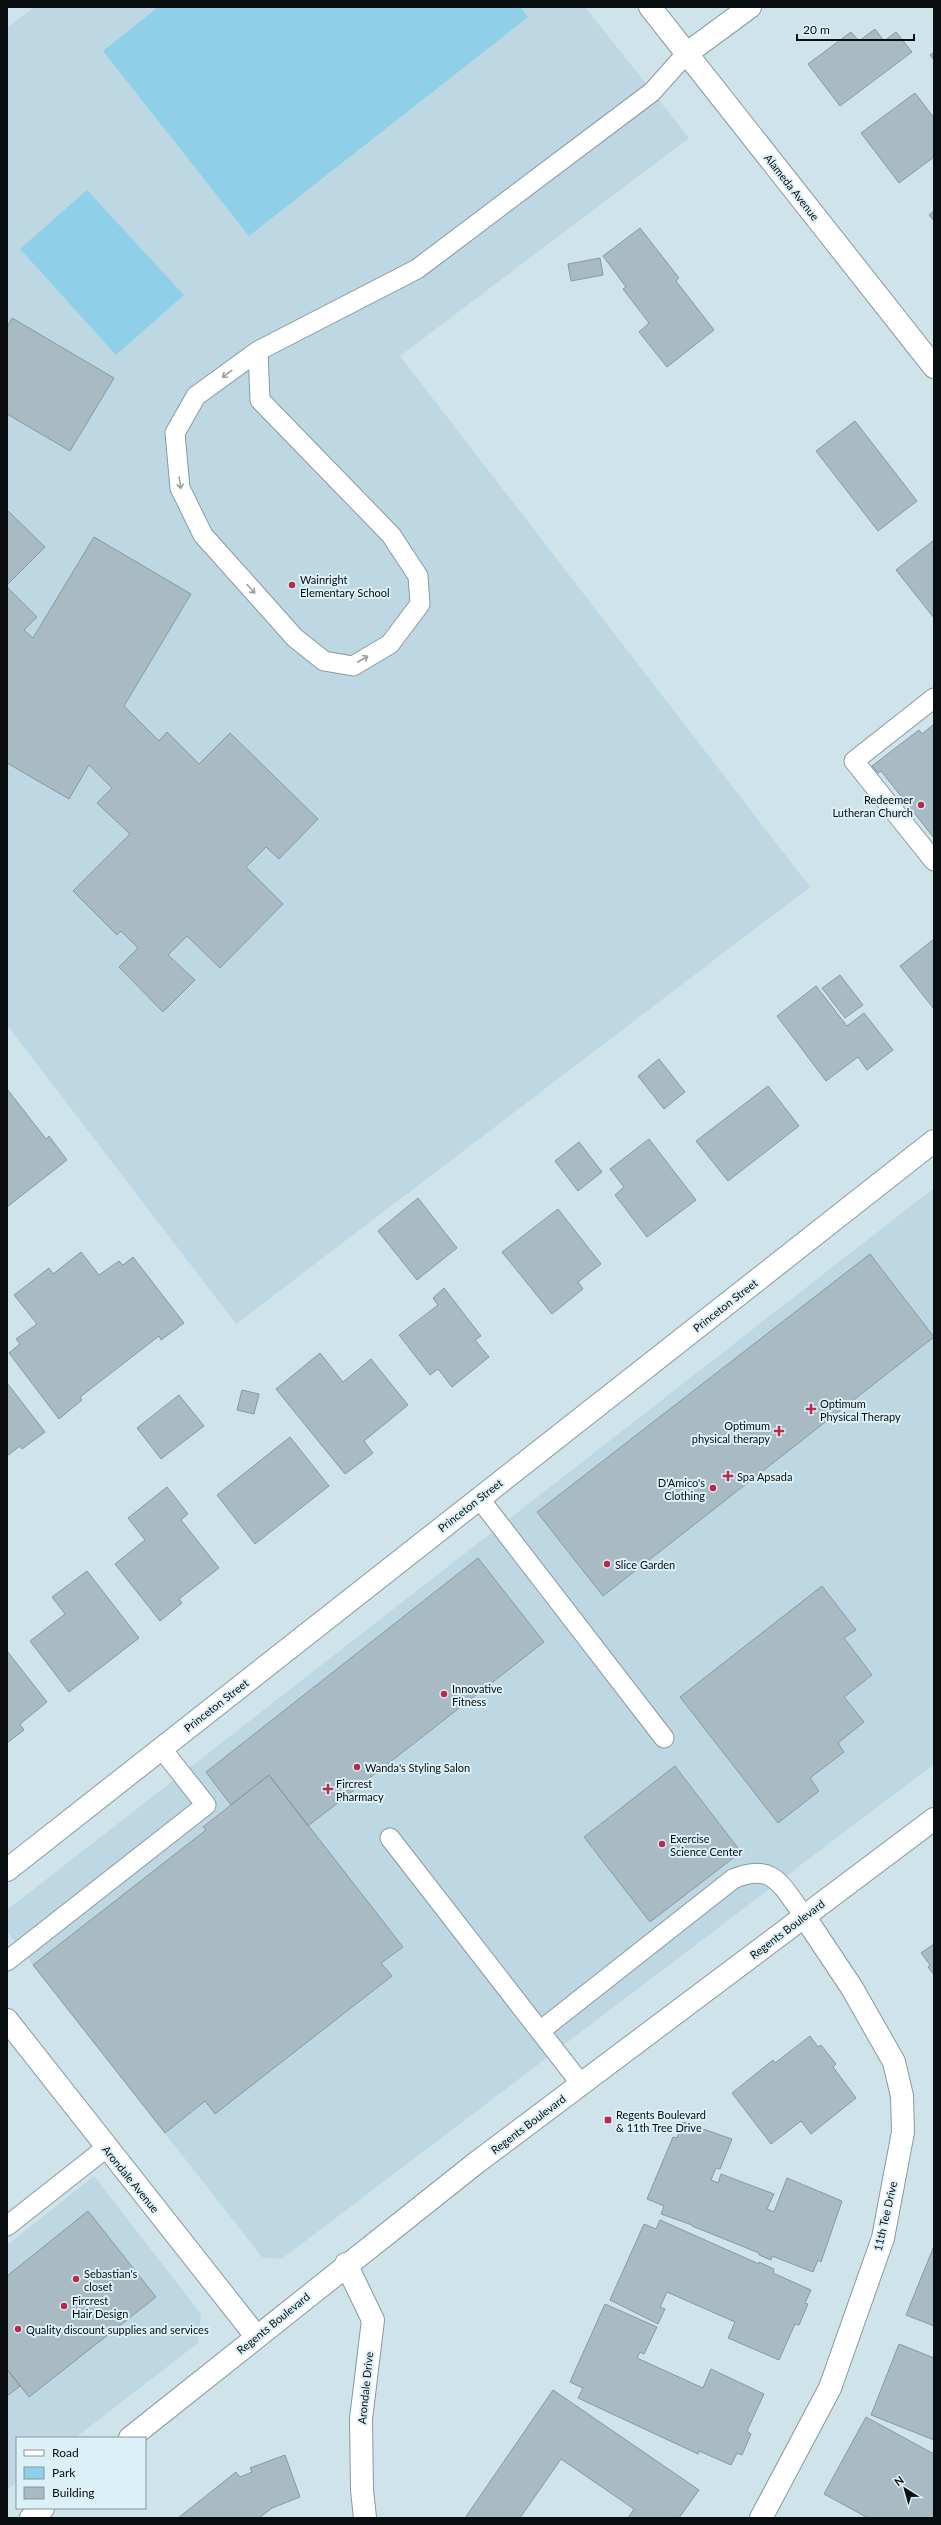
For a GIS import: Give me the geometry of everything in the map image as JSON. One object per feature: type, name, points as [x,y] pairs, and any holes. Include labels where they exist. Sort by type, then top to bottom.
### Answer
[{"type":"street","name":"Alameda Avenue","points":[[650,7],[934,367]]},
{"type":"street","points":[[686,54],[750,7]]},
{"type":"street","name":"Princeton Street","points":[[7,1870],[934,1141]]},
{"type":"street","name":"Regents Boulevard","points":[[131,2437],[346,2264],[581,2084],[934,1819]]},
{"type":"street","name":"11th Tee Drive","points":[[761,2518],[830,2388],[883,2238],[903,2132],[902,2096],[894,2062],[852,1988],[804,1916]]},
{"type":"street","name":"Arondale Avenue","points":[[7,2020],[106,2148],[256,2336]]},
{"type":"street","name":"Arondale Drive","points":[[346,2264],[373,2320],[361,2419],[362,2490],[365,2518]]},
{"type":"street","points":[[30,2518],[42,2509]]},
{"type":"lane","points":[[258,351],[260,400],[391,535],[418,576],[420,604],[390,644],[353,666],[324,661],[295,638],[203,535],[180,488],[175,433],[196,396],[258,351],[416,269],[652,92],[686,54]]},
{"type":"lane","points":[[934,698],[854,761],[934,861]]},
{"type":"lane","points":[[479,1498],[664,1738]]},
{"type":"lane","points":[[7,1961],[206,1804],[162,1748]]},
{"type":"lane","points":[[390,1838],[581,2084]]},
{"type":"lane","points":[[540,2031],[734,1879],[750,1872],[767,1873],[778,1883],[804,1916]]},
{"type":"lane","points":[[7,2226],[106,2148]]},
{"type":"shaded area","name":"Wainright Elementary School","points":[[34,7],[585,7],[689,138],[400,356],[810,887],[236,1324],[7,1025],[7,28]]},
{"type":"shaded area","points":[[934,1188],[934,1764],[291,2252],[281,2259],[262,2257],[7,1932],[7,1910]]},
{"type":"shaded area","points":[[94,2176],[201,2314],[198,2343],[76,2437],[16,2437],[16,2483],[7,2490],[7,2245]]},
{"type":"green space","points":[[158,7],[520,7],[528,17],[249,236],[103,51]]},
{"type":"green space","points":[[87,190],[184,295],[116,355],[20,249]]},
{"type":"building","points":[[875,29],[884,41],[896,32],[912,52],[840,106],[808,64],[851,32],[859,41]]},
{"type":"building","points":[[934,52],[934,60],[930,55]]},
{"type":"building","points":[[915,93],[934,118],[934,157],[899,183],[861,133]]},
{"type":"building","points":[[934,211],[934,221],[929,215]]},
{"type":"building","points":[[640,228],[679,278],[676,281],[714,330],[667,367],[639,332],[649,323],[623,289],[626,287],[603,256]]},
{"type":"building","points":[[600,258],[603,275],[571,281],[568,264]]},
{"type":"building","points":[[12,318],[114,378],[70,451],[7,414],[7,327]]},
{"type":"building","points":[[855,421],[917,501],[878,531],[816,451]]},
{"type":"building","points":[[7,510],[45,547],[7,585]]},
{"type":"building","points":[[94,537],[191,594],[124,706],[159,741],[167,732],[199,764],[230,733],[318,819],[279,859],[266,847],[246,867],[283,904],[220,968],[187,936],[168,955],[195,980],[163,1012],[119,967],[138,948],[121,931],[117,935],[73,891],[130,834],[97,803],[112,788],[89,765],[69,799],[7,763],[7,587],[37,617],[24,630],[33,638]]},
{"type":"building","points":[[934,540],[934,618],[896,570]]},
{"type":"building","name":"Redeemer Lutheran Church","points":[[934,724],[934,838],[881,771],[878,773],[872,766],[919,730],[922,734]]},
{"type":"building","points":[[934,939],[934,1009],[900,966]]},
{"type":"building","points":[[840,975],[863,1005],[845,1018],[822,988]]},
{"type":"building","points":[[816,986],[847,1026],[864,1013],[893,1050],[867,1070],[858,1057],[826,1081],[777,1016]]},
{"type":"building","points":[[659,1059],[685,1092],[664,1109],[638,1076]]},
{"type":"building","points":[[768,1086],[799,1126],[728,1181],[696,1141]]},
{"type":"building","points":[[7,1089],[46,1139],[49,1136],[67,1160],[7,1207]]},
{"type":"building","points":[[649,1139],[696,1200],[647,1237],[615,1195],[624,1187],[610,1169]]},
{"type":"building","points":[[579,1142],[602,1172],[578,1191],[555,1161]]},
{"type":"building","points":[[418,1198],[457,1248],[417,1280],[378,1231]]},
{"type":"building","points":[[558,1209],[601,1264],[578,1282],[583,1289],[552,1314],[502,1252]]},
{"type":"building","points":[[81,1252],[99,1275],[119,1261],[123,1265],[133,1257],[184,1323],[161,1340],[159,1336],[80,1397],[82,1400],[59,1419],[9,1353],[20,1344],[16,1339],[37,1324],[14,1295],[49,1268],[53,1274]]},
{"type":"building","points":[[870,1254],[934,1337],[603,1596],[537,1512]]},
{"type":"building","points":[[444,1288],[481,1336],[475,1340],[489,1357],[452,1387],[438,1369],[430,1375],[399,1335],[438,1305],[433,1298]]},
{"type":"building","points":[[320,1353],[343,1382],[371,1359],[408,1405],[364,1441],[373,1453],[345,1474],[276,1389]]},
{"type":"building","points":[[7,1383],[45,1432],[22,1449],[20,1446],[7,1456]]},
{"type":"building","points":[[242,1390],[259,1394],[254,1414],[237,1410]]},
{"type":"building","points":[[179,1395],[204,1426],[161,1459],[137,1428]]},
{"type":"building","points":[[290,1437],[329,1486],[255,1544],[217,1495]]},
{"type":"building","points":[[167,1487],[188,1514],[181,1520],[219,1568],[179,1599],[182,1603],[160,1621],[115,1564],[145,1540],[128,1518]]},
{"type":"building","points":[[478,1558],[544,1642],[308,1826],[269,1775],[231,1805],[206,1772]]},
{"type":"building","points":[[87,1571],[139,1638],[69,1692],[30,1641],[65,1614],[52,1597]]},
{"type":"building","points":[[822,1586],[856,1630],[844,1638],[872,1675],[844,1697],[864,1722],[838,1743],[844,1752],[810,1778],[819,1791],[778,1823],[680,1697]]},
{"type":"building","points":[[7,1651],[47,1702],[20,1724],[24,1730],[7,1743]]},
{"type":"building","name":"Exercise Science Center","points":[[675,1766],[741,1852],[650,1922],[584,1837]]},
{"type":"building","points":[[269,1775],[403,1947],[381,1963],[392,1976],[215,2114],[205,2101],[165,2133],[33,1965],[206,1830],[203,1827]]},
{"type":"building","points":[[934,1944],[934,1975],[928,1967],[930,1965],[921,1953]]},
{"type":"building","points":[[810,2036],[818,2047],[821,2045],[836,2064],[833,2067],[856,2098],[811,2134],[801,2121],[771,2144],[732,2093],[773,2060],[775,2063]]},
{"type":"building","points":[[683,2122],[732,2139],[720,2169],[716,2168],[711,2180],[718,2183],[721,2174],[774,2194],[767,2209],[774,2212],[787,2178],[842,2201],[821,2262],[818,2260],[813,2272],[772,2256],[771,2260],[759,2255],[759,2253],[692,2225],[661,2214],[664,2206],[647,2199],[673,2137],[677,2138]]},
{"type":"building","points":[[88,2211],[156,2297],[29,2397],[7,2369],[7,2276]]},
{"type":"building","points":[[660,2220],[759,2264],[759,2262],[774,2269],[773,2273],[811,2290],[805,2303],[808,2304],[799,2325],[795,2324],[779,2360],[728,2338],[735,2322],[667,2292],[660,2307],[665,2309],[658,2324],[610,2300],[644,2224],[656,2229]]},
{"type":"building","points":[[934,2246],[934,2326],[906,2315]]},
{"type":"building","points":[[605,2304],[657,2327],[644,2354],[640,2352],[637,2358],[703,2388],[711,2369],[764,2394],[747,2431],[751,2434],[742,2455],[737,2453],[731,2465],[699,2451],[698,2454],[578,2398],[583,2388],[570,2382]]},
{"type":"building","points":[[899,2344],[934,2358],[934,2440],[871,2415]]},
{"type":"building","points":[[7,2369],[20,2386],[7,2396]]},
{"type":"building","points":[[553,2390],[699,2490],[679,2518],[628,2518],[634,2509],[561,2459],[520,2518],[465,2518]]},
{"type":"building","points":[[866,2417],[934,2454],[934,2518],[868,2518],[824,2494]]},
{"type":"building","points":[[285,2455],[300,2497],[272,2508],[259,2518],[178,2518],[236,2472],[240,2477],[252,2472],[250,2468]]},
{"type":"place","name":"Wainright Elementary School","points":[[292,585]]},
{"type":"place","name":"Redeemer Lutheran Church","points":[[921,805]]},
{"type":"place","name":"Optimum Physical Therapy","points":[[811,1409]]},
{"type":"place","name":"Optimum physical therapy","points":[[779,1431]]},
{"type":"place","name":"Spa Apsada","points":[[728,1476]]},
{"type":"place","name":"D'Amico's Clothing","points":[[713,1488]]},
{"type":"place","name":"Slice Garden","points":[[607,1564]]},
{"type":"place","name":"Innovative Fitness","points":[[444,1694]]},
{"type":"place","name":"Wanda's Styling Salon","points":[[357,1767]]},
{"type":"place","name":"Fircrest Pharmacy","points":[[328,1789]]},
{"type":"place","name":"Exercise Science Center","points":[[662,1844]]},
{"type":"place","name":"Regents Boulevard & 11th Tree Drive","points":[[608,2120]]},
{"type":"place","name":"Sebastian's closet","points":[[76,2279]]},
{"type":"place","name":"Fircrest Hair Design","points":[[64,2306]]},
{"type":"place","name":"Quality discount supplies and services","points":[[18,2329]]}]
